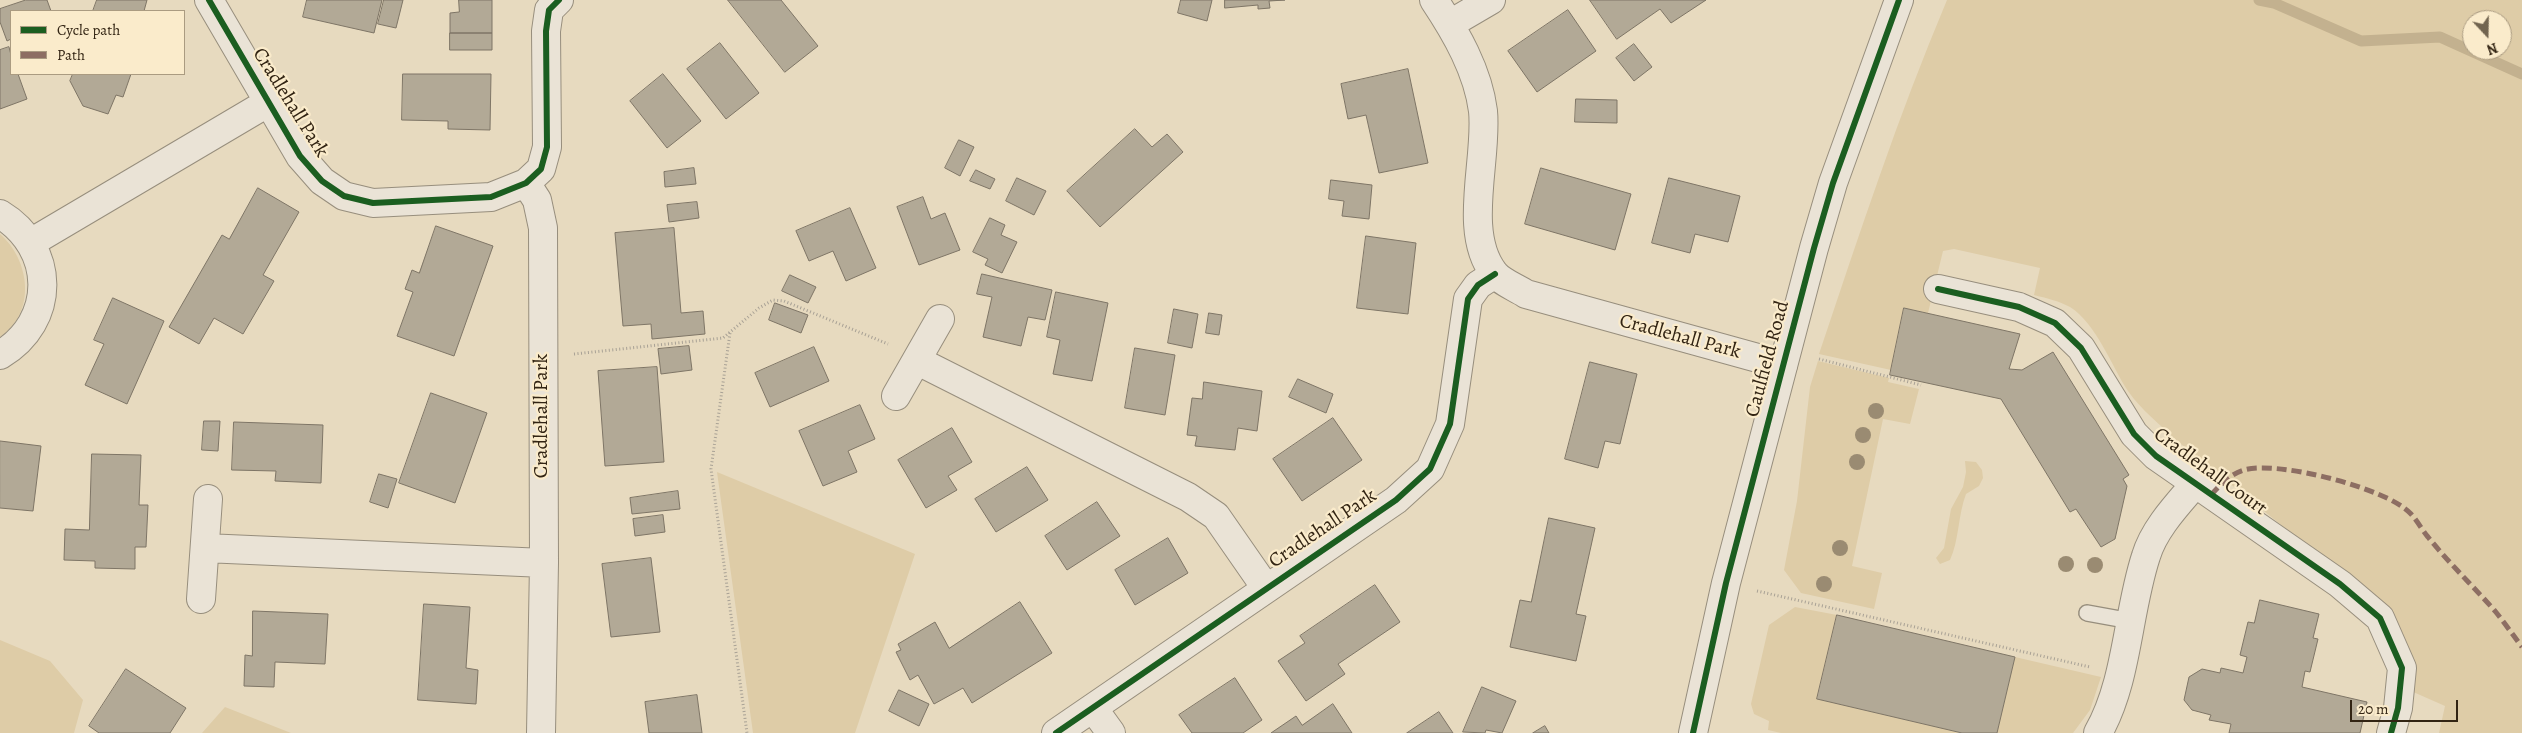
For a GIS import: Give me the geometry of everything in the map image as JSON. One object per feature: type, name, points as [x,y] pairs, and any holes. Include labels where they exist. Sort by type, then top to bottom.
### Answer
[{"type":"street","name":"Cradlehall Park","points":[[209,0],[300,156],[322,181],[344,196],[373,203],[492,197],[526,184],[541,170],[547,147],[546,31],[549,10],[559,0]]},
{"type":"street","points":[[1434,0],[1450,24],[1471,67],[1483,111],[1479,208],[1481,245],[1495,274]]},
{"type":"street","points":[[1450,24],[1491,0]]},
{"type":"street","name":"Caulfield Road","points":[[1697,732],[1726,583],[1833,183],[1899,0]]},
{"type":"street","name":"Cradlehall Park","points":[[32,242],[269,102]]},
{"type":"street","name":"Cradlehall Park","points":[[526,184],[537,200],[543,228],[544,563],[541,733]]},
{"type":"street","points":[[0,214],[15,223],[32,242],[42,269],[42,297],[33,324],[15,346],[0,355]]},
{"type":"street","name":"Cradlehall Park","points":[[1056,733],[1396,500],[1430,469],[1450,424],[1468,299],[1478,285],[1495,274],[1526,294],[1783,365]]},
{"type":"street","name":"Cradlehall Court","points":[[1938,289],[2019,306],[2055,323],[2081,348],[2134,434],[2156,456],[2340,584],[2380,618],[2402,668],[2398,708],[2391,733]]},
{"type":"street","points":[[896,396],[918,361],[940,319]]},
{"type":"street","name":"Cradlehall Park","points":[[918,361],[1188,497],[1216,516],[1266,588]]},
{"type":"street","name":"Cradlehall Court","points":[[2098,733],[2107,717],[2120,673],[2146,555],[2168,516],[2195,484]]},
{"type":"street","points":[[201,600],[208,499]]},
{"type":"street","points":[[205,548],[544,563]]},
{"type":"street","points":[[1093,708],[1111,733]]},
{"type":"lane","points":[[2087,613],[2131,621]]},
{"type":"path","points":[[542,359],[723,338],[759,308],[773,300],[784,301],[898,348],[918,361]]},
{"type":"path","points":[[730,333],[711,469],[747,733]]},
{"type":"path","points":[[1818,358],[1921,385]]},
{"type":"path","points":[[1726,583],[2120,673]]},
{"type":"shaded area","points":[[1947,0],[2522,0],[2522,733],[2439,733],[2445,706],[2411,691],[2369,596],[2176,440],[2145,411],[2128,391],[2096,334],[2079,314],[2061,303],[2034,295],[2040,268],[1954,249],[1943,251],[1928,313],[1904,308],[1891,370],[1819,354],[1912,88]]},
{"type":"shaded area","points":[[0,234],[18,258],[23,271],[25,286],[20,314],[12,326],[0,337]]},
{"type":"shaded area","points":[[1818,361],[1889,378],[1888,382],[1919,389],[1910,424],[1883,419],[1852,566],[1882,573],[1874,609],[1801,593],[1784,570],[1797,501],[1810,387]]},
{"type":"shaded area","points":[[1965,461],[1976,462],[1982,470],[1983,478],[1979,486],[1966,494],[1953,553],[1950,560],[1940,564],[1936,558],[1944,548],[1951,509],[1963,487],[1966,472]]},
{"type":"shaded area","points":[[717,472],[915,554],[855,733],[753,733]]},
{"type":"shaded area","points":[[1795,607],[1837,615],[1817,699],[1962,733],[1781,733],[1768,730],[1769,721],[1754,714],[1751,704],[1769,625]]},
{"type":"shaded area","points":[[0,640],[50,661],[83,700],[74,733],[0,733]]},
{"type":"shaded area","points":[[2015,657],[2101,677],[2090,710],[2073,733],[1997,733]]},
{"type":"shaded area","points":[[225,707],[291,733],[202,733]]},
{"type":"building","points":[[26,0],[47,0],[51,10],[10,10],[10,40],[7,41],[0,22],[0,9]]},
{"type":"building","points":[[97,0],[147,0],[144,10],[93,10]]},
{"type":"building","points":[[307,0],[382,0],[374,33],[303,17]]},
{"type":"building","points":[[384,0],[403,0],[396,28],[378,24]]},
{"type":"building","points":[[459,0],[492,0],[492,33],[450,33],[450,13],[459,12]]},
{"type":"building","points":[[728,0],[781,0],[818,46],[785,72]]},
{"type":"building","points":[[1181,0],[1212,0],[1207,21],[1178,13]]},
{"type":"building","points":[[1225,0],[1285,0],[1269,1],[1270,8],[1258,9],[1258,5],[1225,8]]},
{"type":"building","points":[[1590,0],[1706,0],[1671,23],[1660,9],[1617,39]]},
{"type":"building","points":[[1568,10],[1596,51],[1537,92],[1508,51]]},
{"type":"building","points":[[450,33],[492,33],[492,50],[450,50]]},
{"type":"building","points":[[720,43],[759,93],[726,119],[687,69]]},
{"type":"building","points":[[1634,44],[1652,67],[1634,81],[1616,58]]},
{"type":"building","points":[[9,47],[10,75],[18,75],[27,99],[0,109],[0,50]]},
{"type":"building","points":[[1408,69],[1428,163],[1379,173],[1366,115],[1348,119],[1341,84]]},
{"type":"building","points":[[403,74],[491,74],[490,130],[448,129],[448,121],[402,120]]},
{"type":"building","points":[[663,74],[701,121],[667,148],[630,101]]},
{"type":"building","points":[[73,75],[131,75],[123,97],[116,95],[108,114],[83,106],[70,81]]},
{"type":"building","points":[[1576,99],[1617,100],[1617,123],[1575,122]]},
{"type":"building","points":[[1135,129],[1152,147],[1167,134],[1183,152],[1100,227],[1067,191]]},
{"type":"building","points":[[959,140],[974,147],[960,176],[945,168]]},
{"type":"building","points":[[694,168],[696,184],[665,187],[664,172]]},
{"type":"building","points":[[1541,168],[1631,194],[1615,250],[1525,224]]},
{"type":"building","points":[[976,170],[995,179],[990,189],[970,181]]},
{"type":"building","points":[[1017,178],[1046,191],[1034,215],[1006,201]]},
{"type":"building","points":[[1669,178],[1740,196],[1728,242],[1695,234],[1690,253],[1652,243]]},
{"type":"building","points":[[1331,180],[1372,185],[1369,219],[1342,216],[1344,201],[1329,199]]},
{"type":"building","points":[[258,188],[299,212],[263,275],[274,281],[243,334],[214,318],[199,344],[169,327],[222,235],[229,239]]},
{"type":"building","points":[[923,197],[931,219],[945,213],[960,250],[919,265],[897,207]]},
{"type":"building","points":[[697,202],[699,218],[669,222],[667,205]]},
{"type":"building","points":[[850,208],[876,268],[846,281],[833,251],[809,261],[796,231]]},
{"type":"building","points":[[990,218],[1005,225],[1001,235],[1017,242],[1002,273],[985,265],[988,259],[973,252]]},
{"type":"building","points":[[436,226],[493,246],[454,356],[397,336],[413,292],[405,289],[412,270],[419,273]]},
{"type":"building","points":[[674,228],[681,313],[703,311],[705,334],[652,339],[651,324],[623,326],[615,233]]},
{"type":"building","points":[[1366,236],[1416,243],[1408,314],[1357,308]]},
{"type":"building","points":[[982,274],[1052,290],[1045,320],[1028,317],[1021,346],[983,337],[992,297],[977,294]]},
{"type":"building","points":[[790,275],[816,287],[808,303],[782,291]]},
{"type":"building","points":[[1056,292],[1108,303],[1092,381],[1053,374],[1060,340],[1047,337]]},
{"type":"building","points":[[113,298],[164,321],[127,404],[85,385],[104,344],[94,340]]},
{"type":"building","points":[[775,303],[808,315],[801,333],[769,320]]},
{"type":"building","points":[[1904,308],[2020,334],[2009,369],[2022,370],[2053,352],[2129,475],[2123,479],[2127,486],[2115,539],[2101,547],[2076,509],[2070,512],[2001,399],[1890,375]]},
{"type":"building","points":[[1174,309],[1198,314],[1192,348],[1168,343]]},
{"type":"building","points":[[1209,313],[1222,315],[1219,335],[1206,333]]},
{"type":"building","points":[[689,346],[692,370],[661,374],[658,349]]},
{"type":"building","points":[[814,347],[829,381],[770,407],[755,373]]},
{"type":"building","points":[[1135,348],[1175,355],[1165,415],[1125,408]]},
{"type":"building","points":[[1590,362],[1637,374],[1620,444],[1605,441],[1598,468],[1565,459]]},
{"type":"building","points":[[657,367],[664,462],[605,466],[598,371]]},
{"type":"building","points":[[1298,379],[1333,394],[1326,413],[1289,397]]},
{"type":"building","points":[[1204,382],[1262,391],[1257,431],[1238,428],[1235,450],[1195,446],[1197,436],[1187,435],[1192,398],[1202,399]]},
{"type":"building","points":[[431,393],[487,413],[455,503],[399,483]]},
{"type":"building","points":[[860,405],[875,439],[848,451],[857,472],[823,486],[799,431]]},
{"type":"building","points":[[1333,418],[1362,460],[1302,501],[1273,459]]},
{"type":"building","points":[[204,421],[220,421],[218,451],[202,450]]},
{"type":"building","points":[[234,422],[323,425],[321,483],[275,481],[276,471],[232,470]]},
{"type":"building","points":[[952,428],[972,462],[948,476],[957,490],[926,508],[898,460]]},
{"type":"building","points":[[0,441],[41,446],[33,511],[0,508]]},
{"type":"building","points":[[92,454],[141,455],[139,505],[148,505],[146,547],[135,547],[135,569],[95,568],[95,561],[64,560],[65,529],[89,530]]},
{"type":"building","points":[[1027,467],[1048,500],[996,532],[975,499]]},
{"type":"building","points":[[379,474],[397,479],[388,508],[370,502]]},
{"type":"building","points":[[678,491],[680,509],[632,514],[630,498]]},
{"type":"building","points":[[1097,502],[1120,536],[1067,570],[1045,536]]},
{"type":"building","points":[[663,515],[665,532],[635,536],[633,519]]},
{"type":"building","points":[[1549,518],[1595,528],[1576,614],[1586,616],[1576,661],[1510,647],[1520,600],[1531,602]]},
{"type":"building","points":[[1168,538],[1188,573],[1135,605],[1115,570]]},
{"type":"building","points":[[651,558],[660,632],[611,637],[602,564]]},
{"type":"building","points":[[1375,585],[1400,622],[1338,664],[1345,674],[1306,701],[1278,661],[1305,643],[1300,636]]},
{"type":"building","points":[[2260,600],[2319,614],[2313,638],[2318,639],[2310,672],[2305,671],[2302,687],[2367,702],[2360,733],[2229,733],[2231,724],[2209,720],[2211,715],[2192,710],[2184,700],[2189,677],[2202,669],[2220,673],[2221,668],[2243,673],[2247,657],[2240,655],[2248,622],[2254,623]]},
{"type":"building","points":[[1020,602],[1052,653],[972,703],[963,688],[934,704],[918,675],[910,680],[896,652],[901,650],[898,644],[935,622],[949,648]]},
{"type":"building","points":[[424,604],[470,607],[466,668],[478,670],[476,704],[418,700]]},
{"type":"building","points":[[253,611],[328,614],[325,664],[275,662],[274,687],[244,686],[245,655],[252,656]]},
{"type":"building","points":[[1837,615],[2015,657],[1997,733],[1962,733],[1817,699]]},
{"type":"building","points":[[126,669],[186,708],[170,733],[99,733],[89,726]]},
{"type":"building","points":[[1235,678],[1262,720],[1243,733],[1192,733],[1179,715]]},
{"type":"building","points":[[1482,687],[1516,701],[1502,733],[1486,730],[1485,733],[1463,732]]},
{"type":"building","points":[[899,690],[929,704],[919,726],[889,711]]},
{"type":"building","points":[[697,695],[702,733],[649,733],[645,702]]},
{"type":"building","points":[[1333,704],[1352,733],[1271,733],[1296,716],[1302,725]]},
{"type":"building","points":[[1439,712],[1453,733],[1407,733]]},
{"type":"building","points":[[1545,726],[1549,733],[1533,733]]},
{"type":"waterway","points":[[2259,0],[2274,3],[2361,41],[2440,37],[2522,74]]},
{"type":"marked path","points":[[2211,495],[2234,474],[2244,470],[2260,468],[2280,469],[2330,478],[2379,494],[2410,513],[2436,547],[2495,611],[2522,647]]},
{"type":"cycle path","points":[[209,0],[300,156],[322,181],[344,196],[373,203],[491,197],[526,183],[541,169],[547,147],[546,31],[549,10],[559,0]]},
{"type":"cycle path","points":[[1693,733],[1726,583],[1814,248],[1833,183],[1899,0]]},
{"type":"cycle path","points":[[1056,733],[1396,500],[1430,469],[1450,424],[1468,299],[1478,285],[1495,274]]},
{"type":"cycle path","points":[[1938,289],[2019,307],[2055,323],[2081,348],[2134,434],[2156,456],[2340,584],[2380,618],[2402,668],[2398,708],[2391,733]]}]
